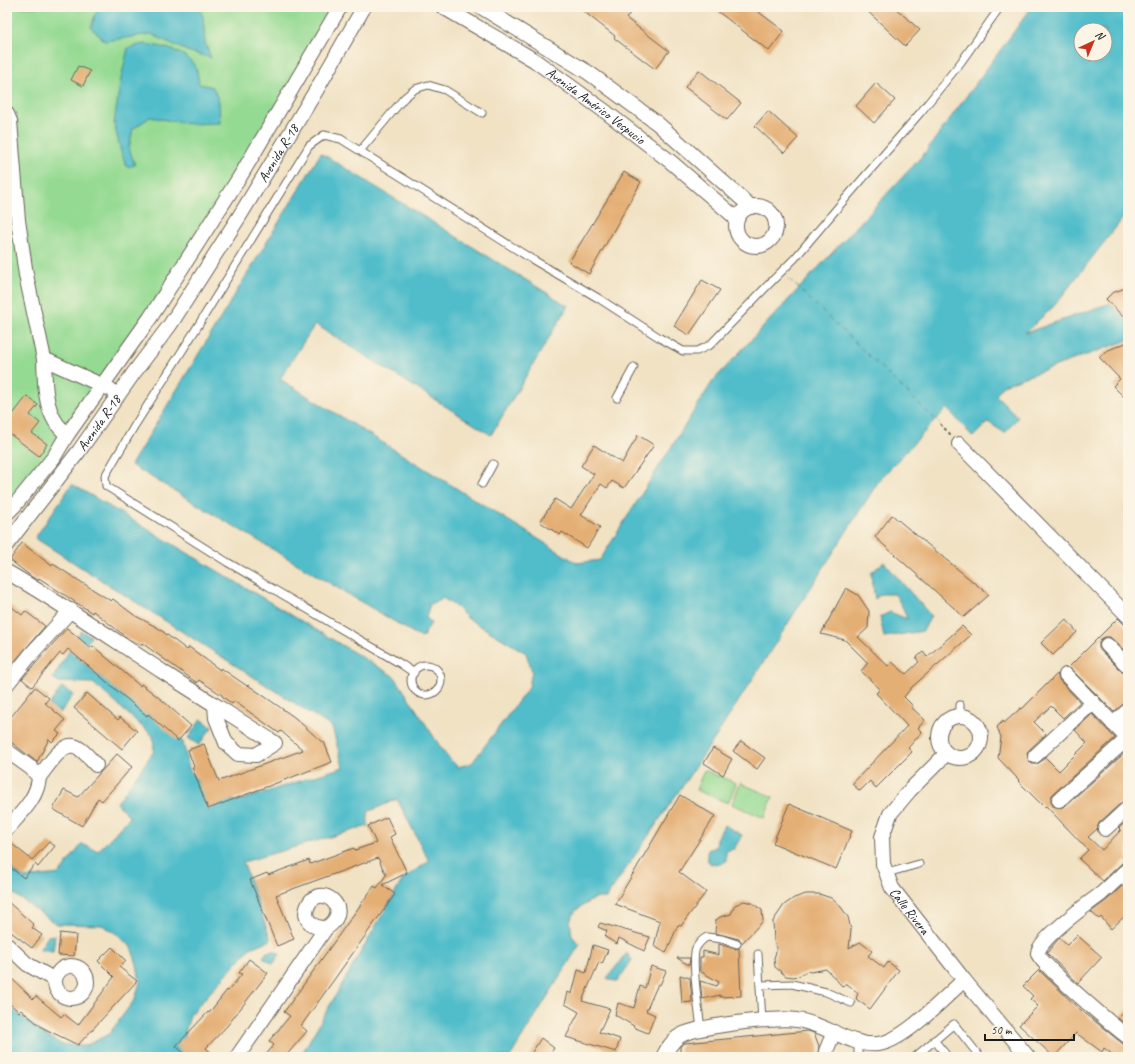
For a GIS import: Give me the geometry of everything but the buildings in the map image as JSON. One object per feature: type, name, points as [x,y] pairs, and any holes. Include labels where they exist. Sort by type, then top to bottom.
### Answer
[{"type":"street","name":"Avenida R-18","points":[[340,7],[241,175],[150,318],[66,438],[79,450],[170,325],[204,273],[318,89],[364,7]]},
{"type":"street","name":"Avenida Américo Vespucio","points":[[443,7],[534,60],[606,112],[671,162],[737,219]]},
{"type":"street","name":"Avenida Américo Vespucio","points":[[481,7],[589,73],[657,122],[751,207]]},
{"type":"street","points":[[7,114],[10,120],[18,220],[26,275],[44,359],[47,397],[50,411],[55,422],[66,438],[15,505],[7,513]]},
{"type":"street","points":[[758,206],[764,208],[774,217],[776,224],[773,236],[769,242],[763,245],[750,246],[744,243],[736,232],[737,219],[740,213],[751,207],[758,206]]},
{"type":"street","points":[[44,359],[120,394]]},
{"type":"street","points":[[959,444],[1128,616]]},
{"type":"street","points":[[7,544],[79,450]]},
{"type":"street","points":[[7,572],[71,610],[215,705]]},
{"type":"street","points":[[7,684],[32,653],[71,610]]},
{"type":"street","points":[[1107,645],[1128,666]]},
{"type":"street","points":[[1059,800],[1128,739],[1066,675]]},
{"type":"street","points":[[1035,756],[1093,702]]},
{"type":"street","points":[[960,710],[978,725],[982,738],[980,745],[977,751],[966,758],[952,758],[946,754],[939,741],[941,727],[960,710]]},
{"type":"street","points":[[1113,724],[1128,710]]},
{"type":"street","points":[[39,777],[62,749],[68,746],[74,746],[96,765]]},
{"type":"street","points":[[7,751],[32,768],[39,777],[39,786],[34,797],[7,829]]},
{"type":"street","name":"Calle Rivera","points":[[946,754],[910,790],[890,814],[882,836],[883,864],[892,888],[964,980],[1028,1057]]},
{"type":"street","points":[[1105,829],[1128,808]]},
{"type":"street","points":[[1128,869],[1102,893],[1047,938],[1038,950],[1040,959],[1114,1027],[1128,1037]]},
{"type":"street","points":[[238,1057],[326,928]]},
{"type":"street","points":[[7,945],[27,964],[55,980]]},
{"type":"street","points":[[663,1057],[678,1037],[701,1028],[762,1021],[797,1020],[816,1025],[858,1042],[877,1044],[894,1039],[908,1030],[964,980]]},
{"type":"street","points":[[828,1057],[826,1051],[834,1032]]},
{"type":"lane","points":[[414,673],[227,562],[106,486],[105,476],[135,425],[309,146],[324,135],[341,139],[660,338],[683,351],[697,351],[710,346],[795,258],[920,113],[961,62],[1000,7]]},
{"type":"lane","points":[[360,151],[404,98],[415,89],[428,85],[445,90],[482,113]]},
{"type":"lane","points":[[617,398],[634,366]]},
{"type":"lane","points":[[482,484],[493,464]]},
{"type":"lane","points":[[430,666],[434,668],[440,675],[441,679],[439,688],[431,694],[426,695],[417,691],[412,683],[414,673],[420,667],[430,666]]},
{"type":"lane","points":[[887,873],[919,864]]},
{"type":"lane","points":[[701,1028],[695,960],[696,948],[700,942],[707,937],[722,939],[737,944]]},
{"type":"lane","points":[[758,954],[762,1021]]},
{"type":"lane","points":[[760,985],[792,984],[826,992],[851,1003]]},
{"type":"lane","points":[[915,1057],[954,1024],[980,1057]]},
{"type":"lane","points":[[934,1040],[948,1057]]},
{"type":"lane","points":[[858,1042],[858,1057]]},
{"type":"green space","points":[[7,7],[338,7],[241,175],[7,519]]},
{"type":"green space","points":[[704,770],[736,783],[728,803],[696,790]]},
{"type":"green space","points":[[740,783],[773,797],[764,818],[732,804]]},
{"type":"water","points":[[100,7],[199,7],[203,17],[205,42],[211,58],[187,51],[151,34],[105,41],[91,28],[95,15]]},
{"type":"water","points":[[1032,7],[1128,7],[1128,212],[1054,306],[1025,333],[1128,297],[1128,340],[1003,385],[996,395],[1018,417],[1005,433],[988,422],[973,437],[947,408],[880,479],[715,738],[606,898],[595,898],[576,910],[570,921],[572,936],[580,944],[510,1057],[300,1057],[403,879],[429,861],[397,799],[368,812],[368,826],[243,862],[271,940],[250,948],[190,1015],[184,1036],[190,1057],[7,1057],[7,1005],[42,1033],[61,1044],[85,1046],[109,1034],[135,999],[140,982],[137,964],[131,947],[117,934],[102,925],[56,924],[7,889],[7,866],[24,878],[59,874],[82,844],[98,851],[130,817],[117,803],[154,751],[153,736],[93,683],[59,682],[53,678],[81,631],[91,636],[78,658],[183,742],[189,769],[197,781],[217,798],[238,801],[343,767],[332,727],[35,538],[72,484],[395,677],[445,754],[458,767],[472,763],[529,687],[532,671],[526,653],[467,618],[456,607],[443,598],[430,604],[426,617],[431,623],[422,638],[131,465],[321,153],[568,306],[491,435],[315,324],[280,379],[577,563],[600,560],[713,381],[924,154]]},
{"type":"water","points":[[143,44],[172,50],[180,53],[192,62],[197,70],[199,84],[213,87],[219,102],[220,123],[190,124],[150,117],[133,129],[129,148],[135,165],[127,167],[121,152],[114,124],[120,83],[128,48]]},
{"type":"water","points":[[884,562],[931,616],[923,631],[884,637],[880,617],[890,612],[907,619],[895,594],[881,594],[875,599],[871,573]]},
{"type":"water","points":[[62,687],[73,695],[60,713],[49,705]]},
{"type":"water","points":[[201,719],[212,727],[199,745],[188,738]]},
{"type":"water","points":[[724,825],[742,835],[734,849],[726,851],[726,861],[718,865],[714,865],[707,859],[708,850],[716,847],[717,839]]},
{"type":"water","points":[[55,935],[53,951],[40,949],[48,936]]},
{"type":"water","points":[[275,951],[280,954],[273,964],[263,957],[267,952]]},
{"type":"water","points":[[627,953],[632,960],[617,982],[607,978]]},
{"type":"ferry route","points":[[789,279],[940,424]]}]
